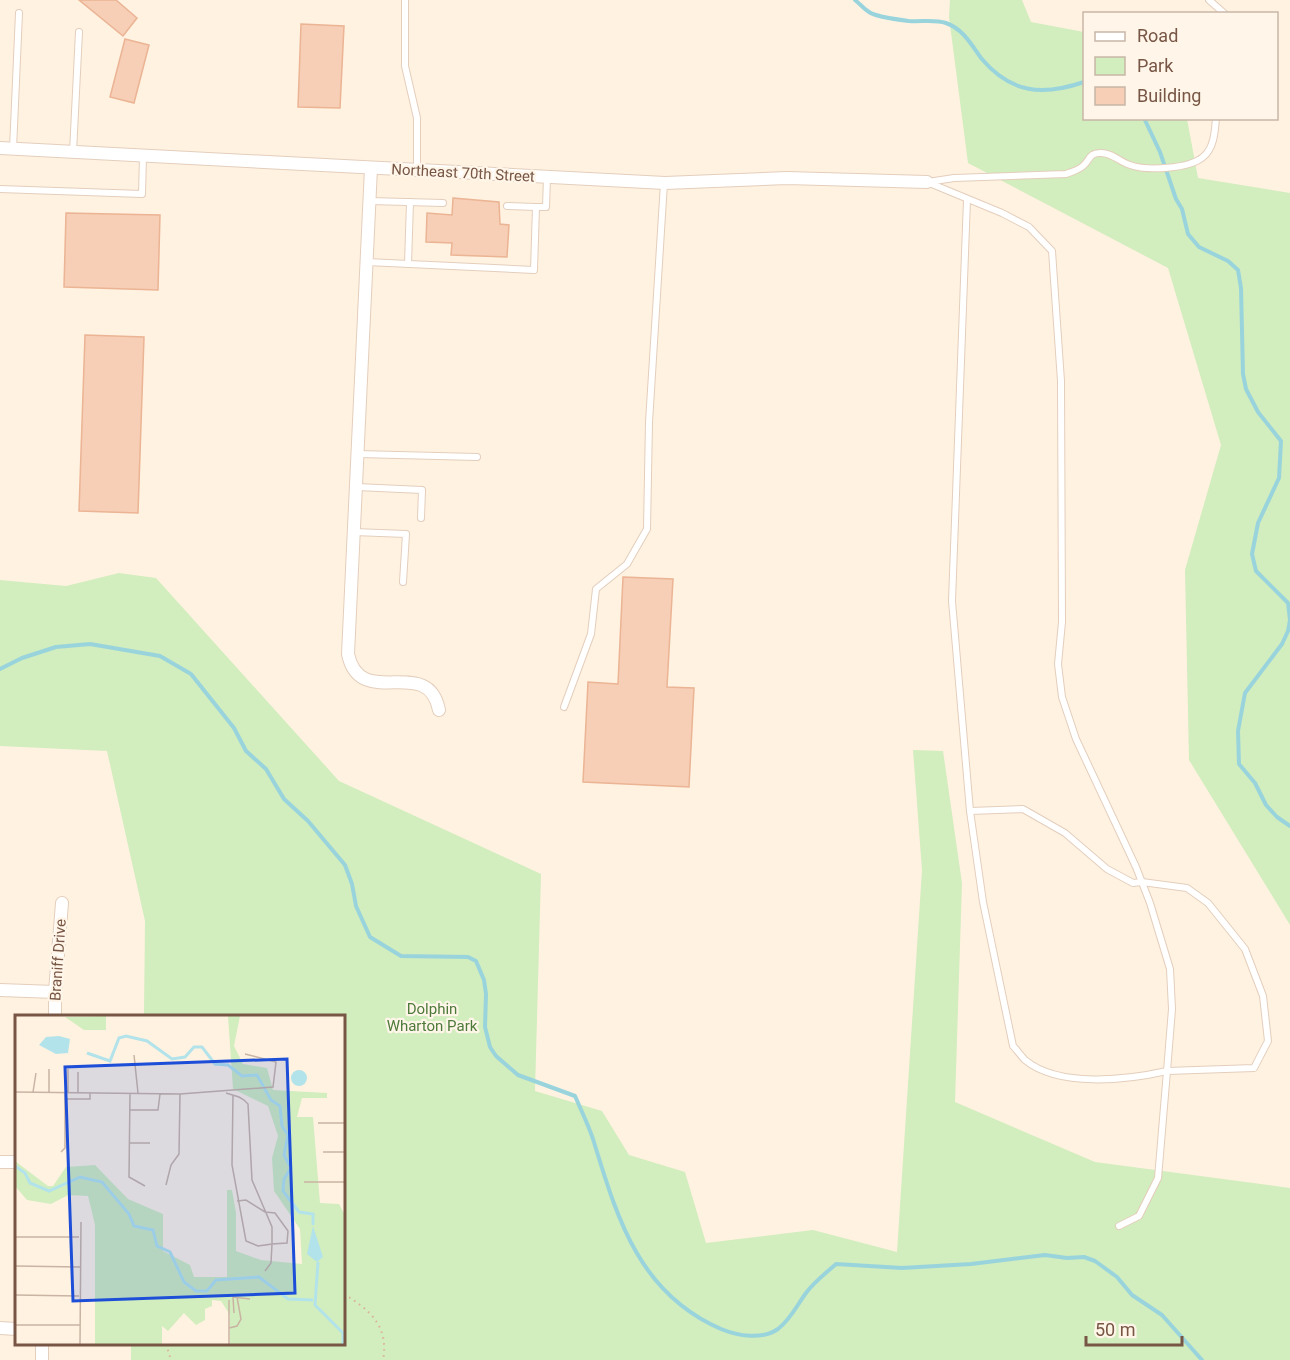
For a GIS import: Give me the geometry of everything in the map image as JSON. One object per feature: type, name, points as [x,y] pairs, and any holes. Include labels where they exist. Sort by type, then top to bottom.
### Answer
[{"type":"street","name":"Northeast 70th Street","points":[[6,148],[664,183],[787,178],[927,182]]},
{"type":"street","points":[[370,168],[348,654],[350,665],[358,676],[373,681],[421,684],[430,689],[437,699],[439,710]]},
{"type":"street","name":"Braniff Drive","points":[[55,1015],[62,903]]},
{"type":"street","points":[[0,990],[55,992]]},
{"type":"street","points":[[0,1328],[15,1329]]},
{"type":"lane","points":[[405,0],[405,66],[417,118],[417,170]]},
{"type":"lane","points":[[1209,0],[1223,12]]},
{"type":"lane","points":[[6,148],[19,13]]},
{"type":"lane","points":[[73,152],[79,32]]},
{"type":"lane","points":[[927,182],[954,178],[1066,174],[1083,167],[1090,155],[1097,153],[1106,153],[1131,166],[1160,169],[1189,163],[1203,158],[1210,148],[1216,120]]},
{"type":"lane","points":[[0,189],[142,194],[143,156]]},
{"type":"lane","points":[[507,206],[546,207],[547,177]]},
{"type":"lane","points":[[927,182],[1002,213],[1029,227],[1052,251],[1061,381],[1062,622],[1058,664],[1062,697],[1076,739],[1142,882],[1170,969],[1173,1009],[1158,1178],[1138,1216],[1119,1226]]},
{"type":"lane","points":[[564,707],[591,634],[596,589],[627,564],[647,529],[649,422],[664,183]]},
{"type":"lane","points":[[968,200],[952,601],[970,811],[983,902],[1013,1046],[1025,1060],[1050,1073],[1086,1079],[1146,1076],[1167,1071],[1254,1068],[1268,1041],[1263,996],[1245,949],[1208,903],[1187,888],[1142,882],[1133,883],[1107,869],[1065,833],[1023,809],[970,811]]},
{"type":"lane","points":[[369,201],[442,203]]},
{"type":"lane","points":[[408,264],[410,202]]},
{"type":"lane","points":[[367,262],[534,270],[536,207]]},
{"type":"lane","points":[[357,454],[477,457]]},
{"type":"lane","points":[[356,487],[422,490],[422,518]]},
{"type":"lane","points":[[354,531],[406,534],[403,582]]},
{"type":"path","points":[[345,1295],[363,1306],[376,1320],[384,1343],[383,1360]]},
{"type":"path","points":[[166,1345],[171,1360]]},
{"type":"green space","points":[[950,0],[1022,0],[1031,22],[1083,32],[1083,120],[1187,120],[1198,178],[1290,193],[1290,925],[1189,760],[1185,570],[1221,445],[1168,268],[968,163],[949,17]]},
{"type":"green space","name":"Dolphin Wharton Park","points":[[119,573],[156,578],[339,781],[541,874],[535,1091],[602,1111],[629,1155],[685,1172],[706,1243],[813,1230],[897,1252],[922,870],[913,750],[943,751],[962,883],[955,1102],[1095,1162],[1290,1188],[1290,1360],[131,1360],[131,1345],[345,1345],[345,1015],[144,1015],[145,921],[107,751],[0,746],[0,580],[66,586]]},
{"type":"building","points":[[79,0],[116,0],[137,18],[123,36]]},
{"type":"building","points":[[301,24],[344,26],[340,108],[298,107]]},
{"type":"building","points":[[125,39],[149,45],[134,103],[110,97]]},
{"type":"building","points":[[453,198],[499,202],[500,224],[509,225],[507,257],[451,255],[452,243],[426,242],[427,213],[452,215]]},
{"type":"building","points":[[66,213],[160,215],[158,290],[64,287]]},
{"type":"building","points":[[85,335],[144,337],[138,513],[79,511]]},
{"type":"building","points":[[623,577],[673,579],[667,687],[694,688],[689,787],[583,782],[588,682],[618,684]]},
{"type":"waterway","points":[[855,0],[872,14],[909,21],[937,21],[952,26],[966,37],[992,70],[1016,85],[1041,90],[1083,82]]},
{"type":"waterway","points":[[1145,120],[1182,209],[1188,234],[1199,247],[1228,261],[1238,270],[1241,288],[1243,374],[1246,389],[1258,412],[1281,441],[1279,478],[1258,523],[1252,554],[1256,571],[1288,603],[1290,620],[1282,644],[1245,693],[1238,731],[1239,764],[1255,783],[1266,805],[1290,826]]},
{"type":"waterway","points":[[0,669],[22,658],[56,647],[90,644],[160,656],[191,674],[234,728],[246,751],[266,769],[284,799],[308,821],[345,865],[352,884],[356,906],[370,937],[401,956],[468,957],[476,961],[484,980],[485,1027],[490,1047],[496,1056],[518,1075],[575,1096],[591,1133],[611,1197],[635,1250],[650,1274],[669,1295],[693,1314],[721,1329],[742,1335],[765,1335],[783,1325],[809,1289],[836,1264],[902,1268],[971,1264],[1045,1255],[1067,1258],[1084,1257],[1095,1261],[1117,1277],[1132,1295],[1162,1315],[1202,1360]]}]
